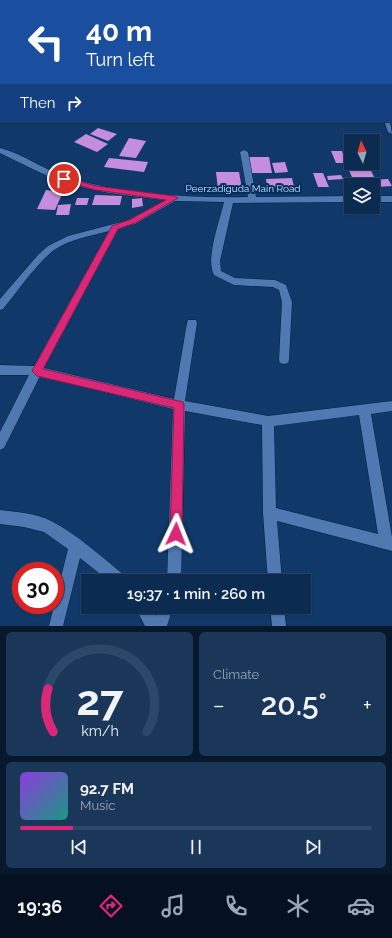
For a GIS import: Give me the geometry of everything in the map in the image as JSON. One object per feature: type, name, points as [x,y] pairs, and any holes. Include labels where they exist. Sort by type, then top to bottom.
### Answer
[{"type":"street","points":[[387,122],[392,132]]},
{"type":"street","name":"Peerzadiguda Main Road","points":[[0,150],[64,179],[96,188],[174,198],[229,200],[344,199]]},
{"type":"street","points":[[244,152],[252,199]]},
{"type":"street","points":[[0,306],[41,257],[51,248],[71,238],[115,228],[132,222],[174,198]]},
{"type":"street","points":[[380,199],[392,199]]},
{"type":"street","points":[[229,200],[215,261],[218,273],[234,281],[275,284],[283,288],[287,302],[284,360]]},
{"type":"street","points":[[0,444],[37,371],[115,228]]},
{"type":"street","points":[[174,574],[179,405],[192,323]]},
{"type":"street","points":[[0,370],[37,371],[179,405],[268,421],[392,406]]},
{"type":"street","points":[[270,513],[389,544],[364,409]]},
{"type":"street","points":[[268,421],[270,513],[274,574]]},
{"type":"street","points":[[0,517],[24,520],[47,526],[76,546],[111,574]]},
{"type":"street","points":[[56,626],[76,546]]},
{"type":"street","points":[[146,614],[154,626]]},
{"type":"street","points":[[160,626],[164,614]]},
{"type":"street","points":[[278,614],[279,626]]},
{"type":"building","points":[[98,128],[117,134],[108,141],[90,134]]},
{"type":"building","points":[[86,134],[108,144],[97,152],[74,142]]},
{"type":"building","points":[[129,138],[146,141],[136,158],[119,156]]},
{"type":"building","points":[[331,151],[342,151],[344,163],[336,163]]},
{"type":"building","points":[[248,157],[269,157],[272,173],[251,173]]},
{"type":"building","points":[[109,158],[148,162],[144,172],[104,167]]},
{"type":"building","points":[[285,162],[288,172],[275,173],[272,163]]},
{"type":"building","points":[[349,170],[371,170],[374,177],[352,177]]},
{"type":"building","points":[[216,172],[239,172],[242,189],[218,190]]},
{"type":"building","points":[[313,173],[323,173],[329,187],[318,187]]},
{"type":"building","points":[[341,175],[343,179],[328,180],[327,176]]},
{"type":"building","points":[[292,178],[294,187],[267,187],[266,179]]},
{"type":"building","points":[[388,179],[392,186],[380,187],[380,180]]},
{"type":"building","points":[[46,190],[63,192],[55,210],[37,209]]},
{"type":"building","points":[[95,195],[122,196],[120,205],[92,205]]},
{"type":"building","points":[[77,198],[89,198],[87,205],[75,205]]},
{"type":"building","points":[[142,198],[143,206],[132,208],[132,199]]},
{"type":"building","points":[[71,204],[69,215],[56,215],[58,205]]},
{"type":"route","points":[[64,179],[96,188],[174,198],[132,222],[115,228],[37,371],[179,405],[176,534]]}]
